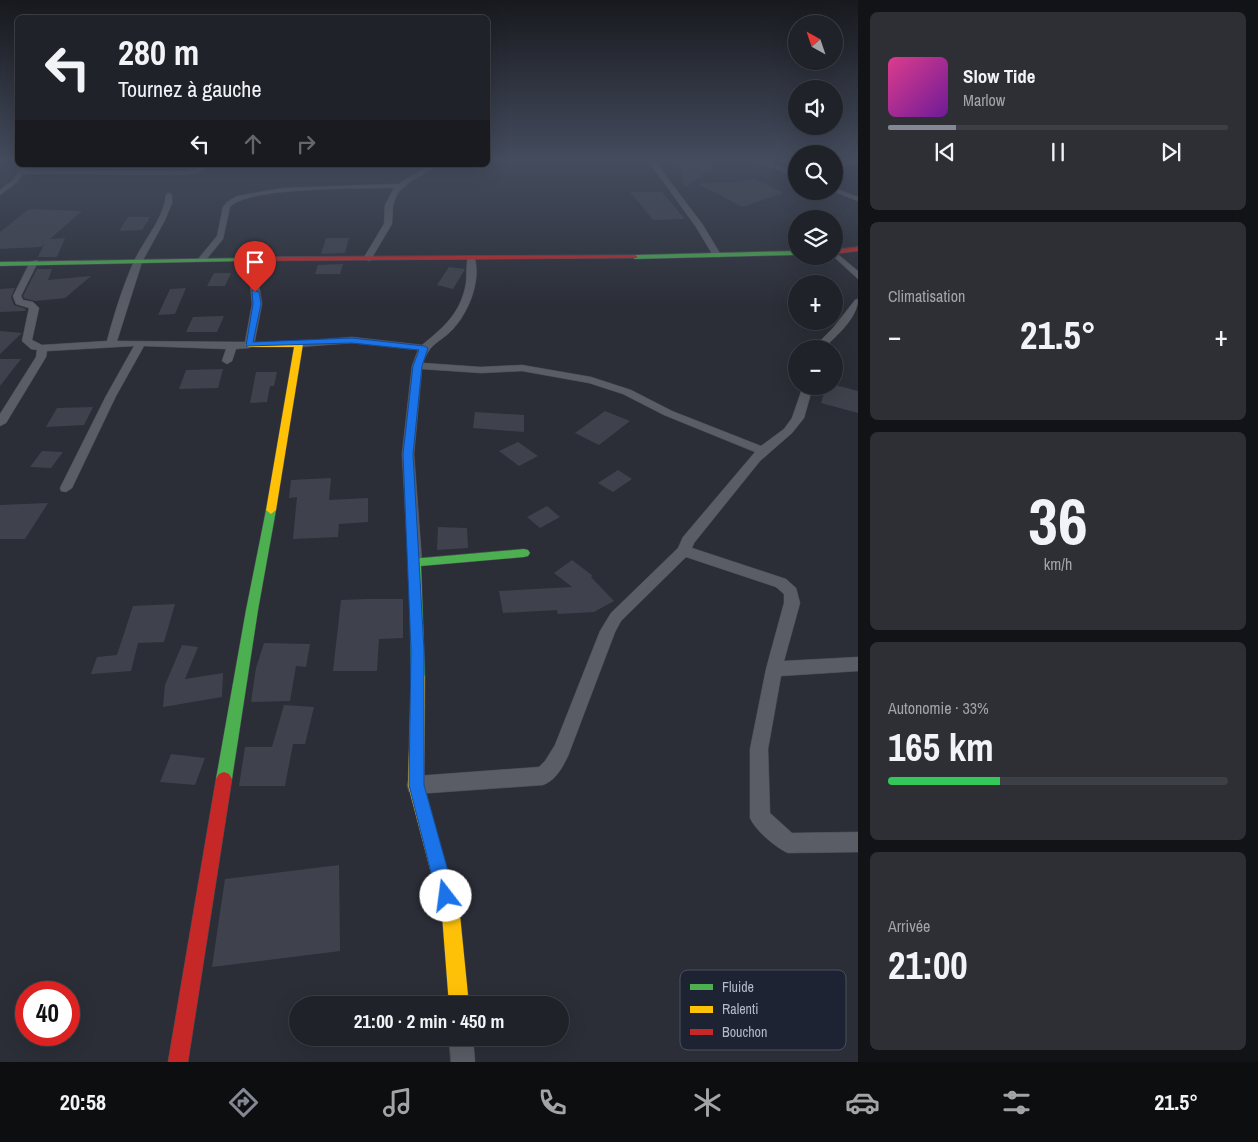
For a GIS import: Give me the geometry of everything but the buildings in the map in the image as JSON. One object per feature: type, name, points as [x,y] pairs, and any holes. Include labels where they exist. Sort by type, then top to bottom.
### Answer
[{"type":"street","points":[[111,344],[125,294],[138,261],[166,209]]},
{"type":"street","points":[[202,259],[221,236],[223,219],[227,209]]},
{"type":"street","points":[[367,259],[390,220],[388,209]]},
{"type":"street","points":[[686,209],[717,255]]},
{"type":"street","points":[[843,251],[858,249]]},
{"type":"street","points":[[0,264],[202,259],[471,258],[788,253]]},
{"type":"street","points":[[458,996],[451,915],[416,785],[418,650],[408,454],[418,366],[424,348],[455,322],[469,288],[472,274],[471,258]]},
{"type":"street","points":[[249,345],[257,304],[253,272],[259,260]]},
{"type":"street","points":[[843,261],[857,274]]},
{"type":"street","points":[[34,262],[17,296],[19,302],[30,304],[34,308],[27,340],[35,347],[141,343],[232,346],[352,340],[424,348]]},
{"type":"street","points":[[827,340],[858,302]]},
{"type":"street","points":[[66,488],[111,396],[141,343]]},
{"type":"street","points":[[178,1062],[299,344]]},
{"type":"street","points":[[227,361],[232,346]]},
{"type":"street","points":[[0,423],[41,357],[42,348]]},
{"type":"street","points":[[418,366],[480,370],[522,368],[591,380],[627,392],[668,413],[762,451]]},
{"type":"street","points":[[416,785],[543,776],[552,767],[562,750],[608,631],[616,617],[684,551],[688,541],[762,451],[788,432],[798,418],[805,395]]},
{"type":"street","points":[[684,551],[781,583],[791,592],[792,604],[774,669],[759,748],[760,818],[788,843],[858,842]]},
{"type":"street","points":[[415,562],[524,553]]},
{"type":"street","points":[[774,669],[858,664]]},
{"type":"street","points":[[462,1046],[463,1062]]},
{"type":"traffic: fast","points":[[635,257],[788,253]]},
{"type":"traffic: fast","points":[[0,264],[244,259]]},
{"type":"traffic: fast","points":[[224,779],[252,610],[271,510]]},
{"type":"traffic: fast","points":[[418,677],[415,562],[524,553]]},
{"type":"traffic: slow","points":[[249,345],[299,344],[271,510]]},
{"type":"traffic: slow","points":[[418,677],[416,785],[451,915],[458,996]]},
{"type":"traffic: jam","points":[[843,251],[858,249]]},
{"type":"traffic: jam","points":[[244,259],[635,257]]},
{"type":"traffic: jam","points":[[178,1062],[224,779]]},
{"type":"route","points":[[255,292],[257,304],[251,326],[249,345],[352,340],[424,348],[415,383],[408,454],[418,650],[416,785],[446,896]]}]
